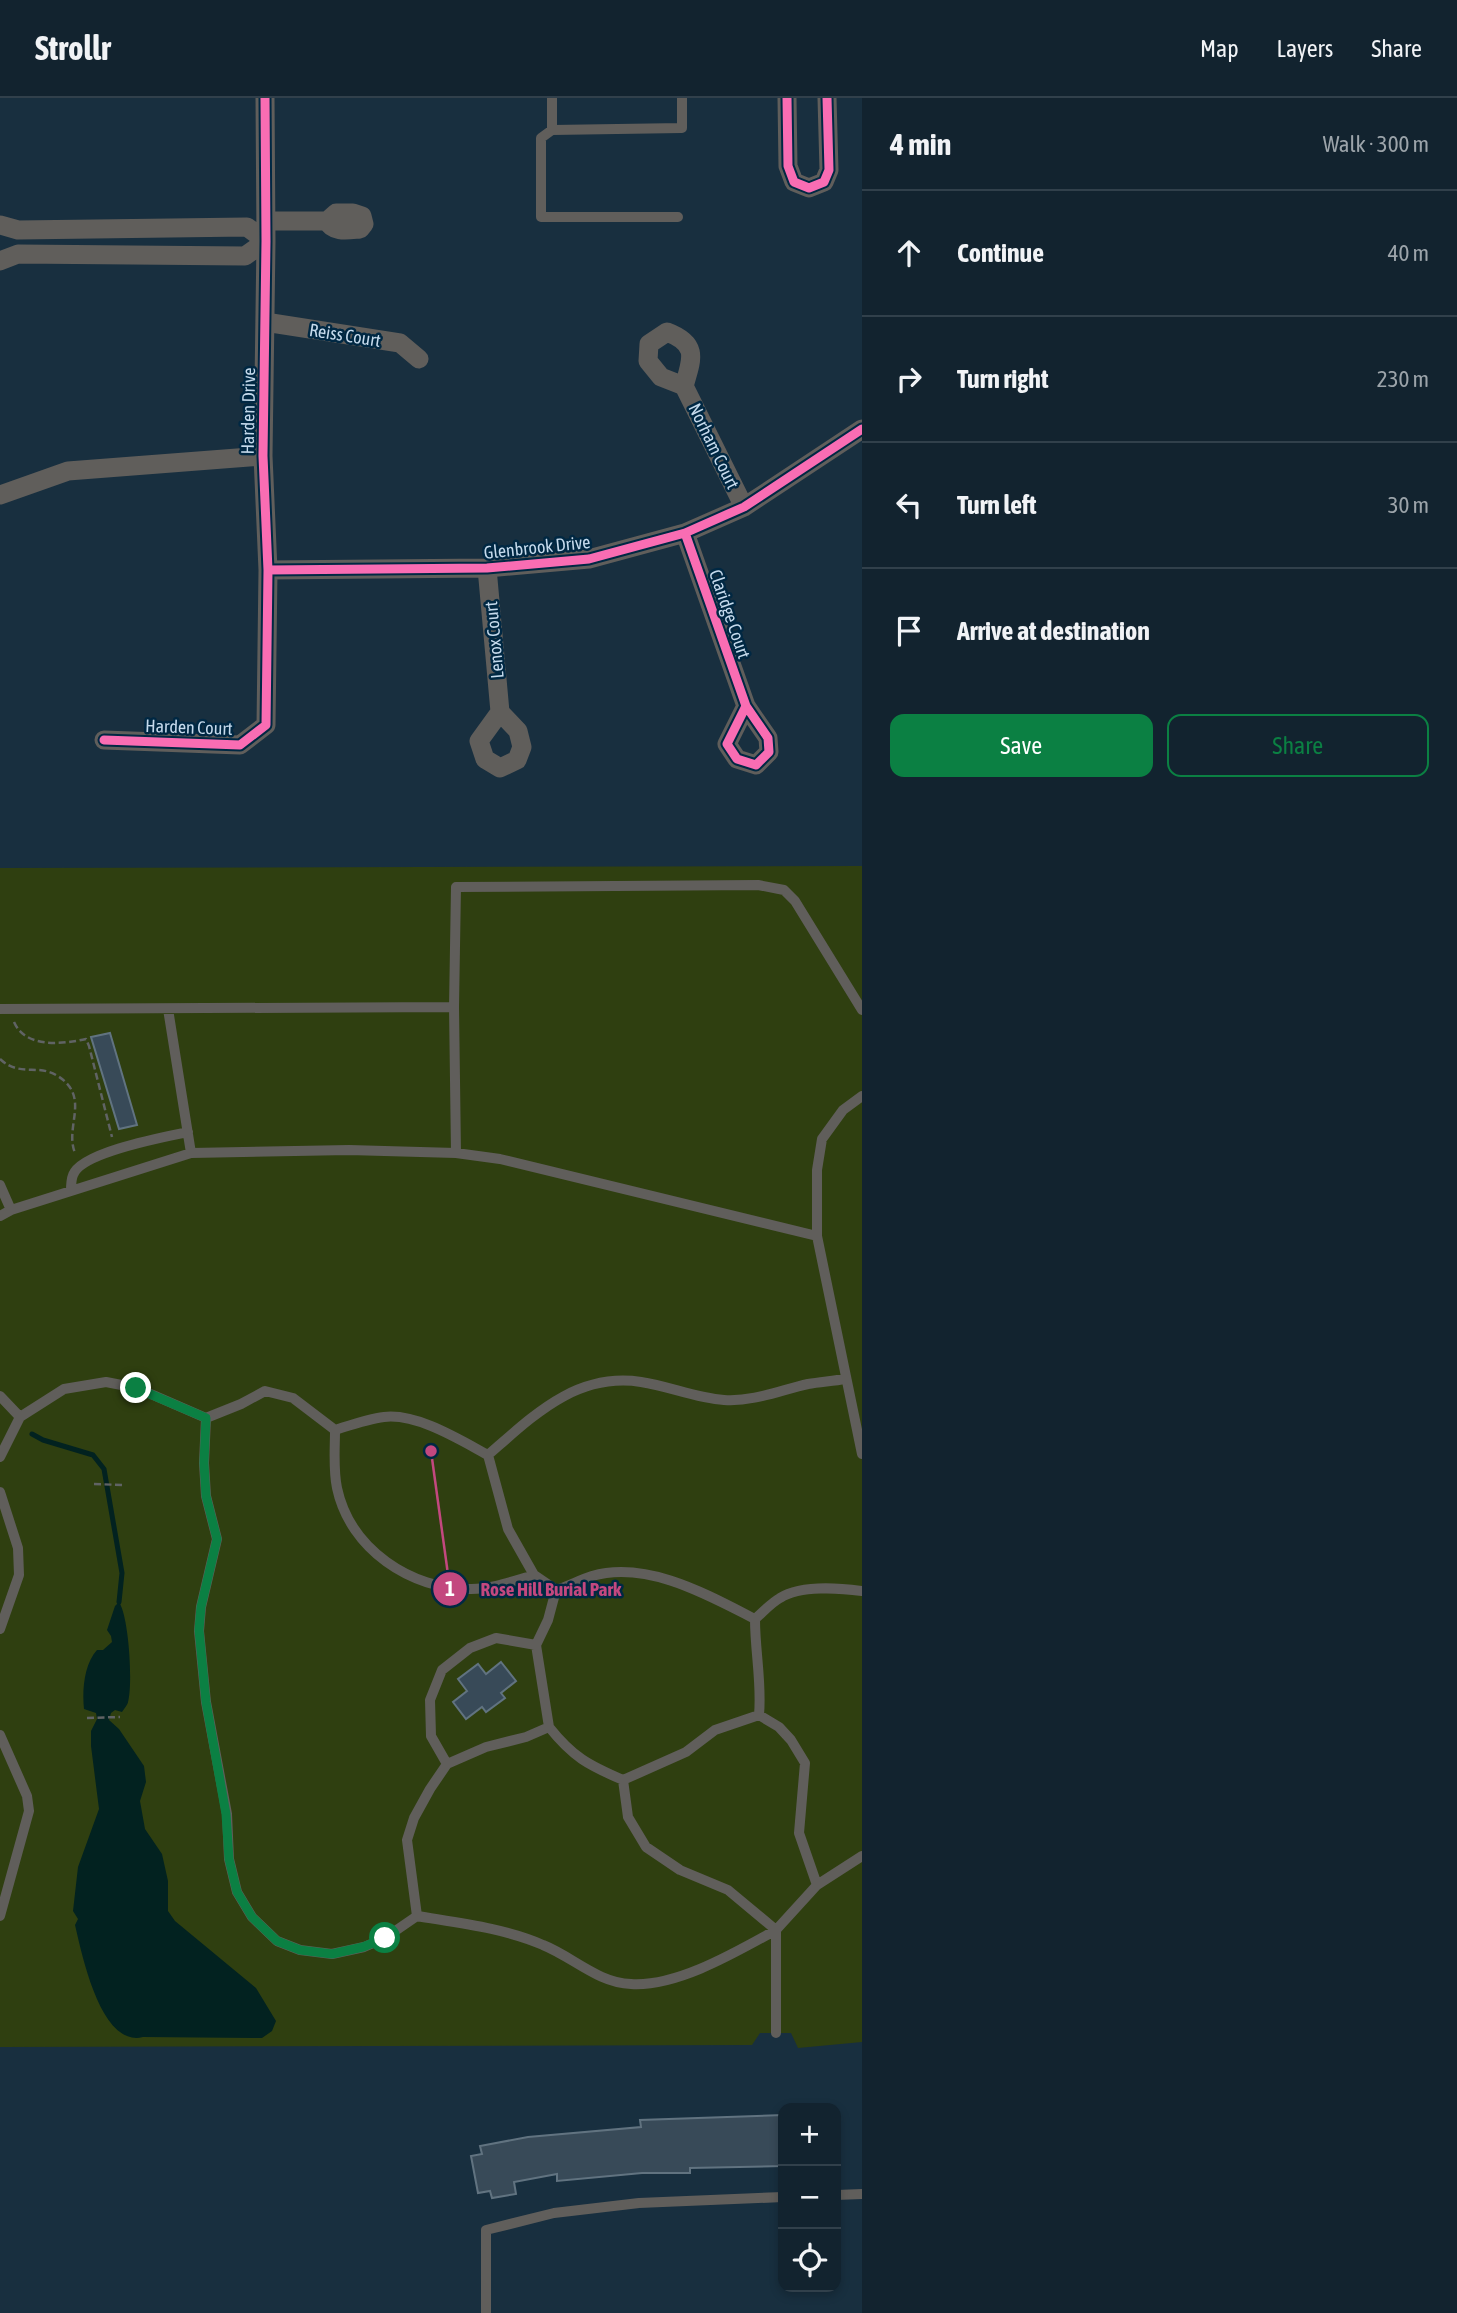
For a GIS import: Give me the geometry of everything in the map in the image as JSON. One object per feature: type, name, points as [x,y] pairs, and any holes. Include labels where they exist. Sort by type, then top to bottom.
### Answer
[{"type":"street","name":"Harden Drive","points":[[265,98],[266,242],[262,456],[268,570],[266,724]]},
{"type":"street","points":[[788,98],[790,175],[801,187],[809,188],[824,182],[829,170],[827,98]]},
{"type":"street","points":[[266,220],[327,221]]},
{"type":"street","points":[[0,225],[18,230],[247,228],[266,242],[245,256],[18,254],[0,261]]},
{"type":"street","name":"Reiss Court","points":[[265,323],[400,343],[419,359]]},
{"type":"street","name":"Norham Court","points":[[684,386],[744,507]]},
{"type":"street","name":"Glenbrook Drive","points":[[268,570],[487,568],[589,559],[685,533],[744,507],[861,432]]},
{"type":"street","points":[[0,495],[68,471],[262,456]]},
{"type":"street","name":"Claridge Court","points":[[685,533],[746,706]]},
{"type":"street","name":"Lenox Court","points":[[487,568],[500,712]]},
{"type":"street","name":"Harden Court","points":[[104,740],[240,745],[266,724]]},
{"type":"lane","points":[[552,98],[552,130]]},
{"type":"lane","points":[[678,217],[541,217],[541,138],[552,130],[682,128],[682,98]]},
{"type":"lane","points":[[456,1153],[456,887],[758,885],[784,890],[795,901],[862,1010]]},
{"type":"lane","points":[[0,1009],[454,1007]]},
{"type":"lane","points":[[168,1009],[191,1153]]},
{"type":"lane","points":[[862,1096],[843,1110],[822,1139],[817,1170],[817,1236],[862,1454]]},
{"type":"lane","points":[[71,1191],[73,1173],[82,1165],[115,1149],[188,1132]]},
{"type":"lane","points":[[0,1216],[11,1210],[191,1153],[349,1150],[456,1153],[500,1159],[817,1236]]},
{"type":"lane","points":[[0,1185],[11,1210]]},
{"type":"lane","points":[[488,1455],[542,1407],[606,1380],[641,1382],[697,1397],[726,1400],[748,1399],[810,1384],[845,1379]]},
{"type":"lane","points":[[0,1457],[20,1417],[64,1389],[106,1382],[136,1388],[206,1418],[242,1404],[265,1391],[293,1398],[335,1430]]},
{"type":"lane","points":[[0,1396],[20,1417]]},
{"type":"lane","points":[[335,1430],[385,1417],[406,1418],[450,1434],[488,1455],[508,1529],[534,1575],[556,1590]]},
{"type":"lane","points":[[206,1418],[206,1496],[217,1539],[201,1607],[199,1630],[206,1702],[226,1814],[229,1859],[237,1892],[252,1917],[277,1941],[300,1950],[332,1954],[363,1947],[385,1938],[417,1916],[494,1930],[543,1945],[610,1981],[633,1985],[684,1975],[730,1955],[776,1930],[817,1885],[862,1856]]},
{"type":"lane","points":[[335,1430],[334,1469],[337,1490],[348,1516],[365,1544],[391,1566],[440,1586],[471,1589],[495,1587],[534,1575]]},
{"type":"lane","points":[[0,1492],[18,1548],[19,1575],[0,1629]]},
{"type":"lane","points":[[556,1590],[594,1576],[625,1572],[666,1579],[698,1589],[755,1619]]},
{"type":"lane","points":[[759,1715],[761,1690],[755,1656],[755,1619],[782,1596],[810,1589],[862,1591]]},
{"type":"lane","points":[[556,1590],[548,1620],[536,1645],[549,1727],[565,1747],[587,1764],[623,1780],[686,1752],[715,1730],[759,1715],[779,1727],[791,1740],[805,1763],[800,1833],[817,1885]]},
{"type":"lane","points":[[447,1764],[431,1736],[429,1700],[442,1670],[470,1648],[496,1638],[536,1645]]},
{"type":"lane","points":[[417,1916],[407,1840],[414,1818],[429,1789],[447,1764],[486,1747],[526,1737],[549,1727]]},
{"type":"lane","points":[[0,1735],[27,1796],[29,1811],[0,1916]]},
{"type":"lane","points":[[623,1780],[628,1817],[646,1847],[680,1870],[728,1890],[776,1930]]},
{"type":"lane","points":[[776,1930],[776,2033]]},
{"type":"lane","points":[[841,2195],[862,2194]]},
{"type":"lane","points":[[486,2313],[486,2230],[554,2213],[639,2203],[778,2197]]},
{"type":"path","points":[[13,1009],[16,1027],[36,1040],[59,1044],[86,1039],[115,1149]]},
{"type":"path","points":[[0,1059],[18,1070],[54,1074],[69,1087],[77,1108],[72,1141],[82,1165]]},
{"type":"path","points":[[94,1484],[122,1485]]},
{"type":"path","points":[[87,1718],[120,1717]]},
{"type":"green space","points":[[862,866],[862,2042],[798,2048],[791,2033],[760,2033],[752,2045],[0,2047],[0,868]]},
{"type":"shaded area","points":[[119,1602],[128,1635],[129,1693],[128,1703],[122,1712],[115,1710],[109,1720],[119,1729],[144,1766],[146,1782],[140,1801],[145,1829],[162,1854],[168,1881],[168,1911],[175,1921],[256,1988],[276,2021],[272,2031],[262,2038],[128,2037],[116,2028],[105,2014],[89,1977],[75,1925],[78,1919],[73,1911],[78,1867],[99,1809],[91,1746],[91,1731],[97,1719],[96,1713],[84,1709],[84,1686],[93,1656],[97,1650],[103,1650],[112,1642],[107,1630],[115,1606]]},
{"type":"building","points":[[110,1033],[137,1125],[119,1129],[91,1037]]},
{"type":"building","points":[[501,1662],[516,1681],[501,1693],[505,1698],[486,1712],[482,1707],[466,1719],[453,1702],[467,1691],[458,1679],[478,1664],[486,1674]]},
{"type":"building","points":[[778,2115],[778,2166],[690,2168],[690,2173],[642,2173],[557,2181],[557,2174],[514,2182],[516,2194],[492,2198],[490,2191],[478,2193],[471,2156],[482,2154],[480,2146],[528,2137],[641,2127],[640,2120]]},
{"type":"waterway","points":[[32,1434],[93,1455],[104,1469],[122,1573],[119,1602]]},
{"type":"cycle path","points":[[104,740],[240,745],[266,725],[268,570],[263,456],[265,98]]},
{"type":"cycle path","points":[[787,98],[788,166],[794,182],[809,188],[824,182],[829,170],[827,98]]},
{"type":"cycle path","points":[[268,570],[487,568],[589,559],[685,533],[744,507],[862,429]]},
{"type":"cycle path","points":[[685,533],[746,706],[768,738],[769,752],[756,765],[737,759],[727,744],[746,706]]},
{"type":"place","name":"Rose Hill Burial Park","points":[[431,1451]]},
{"type":"route","points":[[136,1388],[206,1418],[206,1496],[217,1539],[201,1607],[199,1630],[206,1702],[226,1814],[229,1859],[237,1892],[252,1917],[277,1941],[300,1950],[332,1954],[363,1947],[385,1938]]}]
